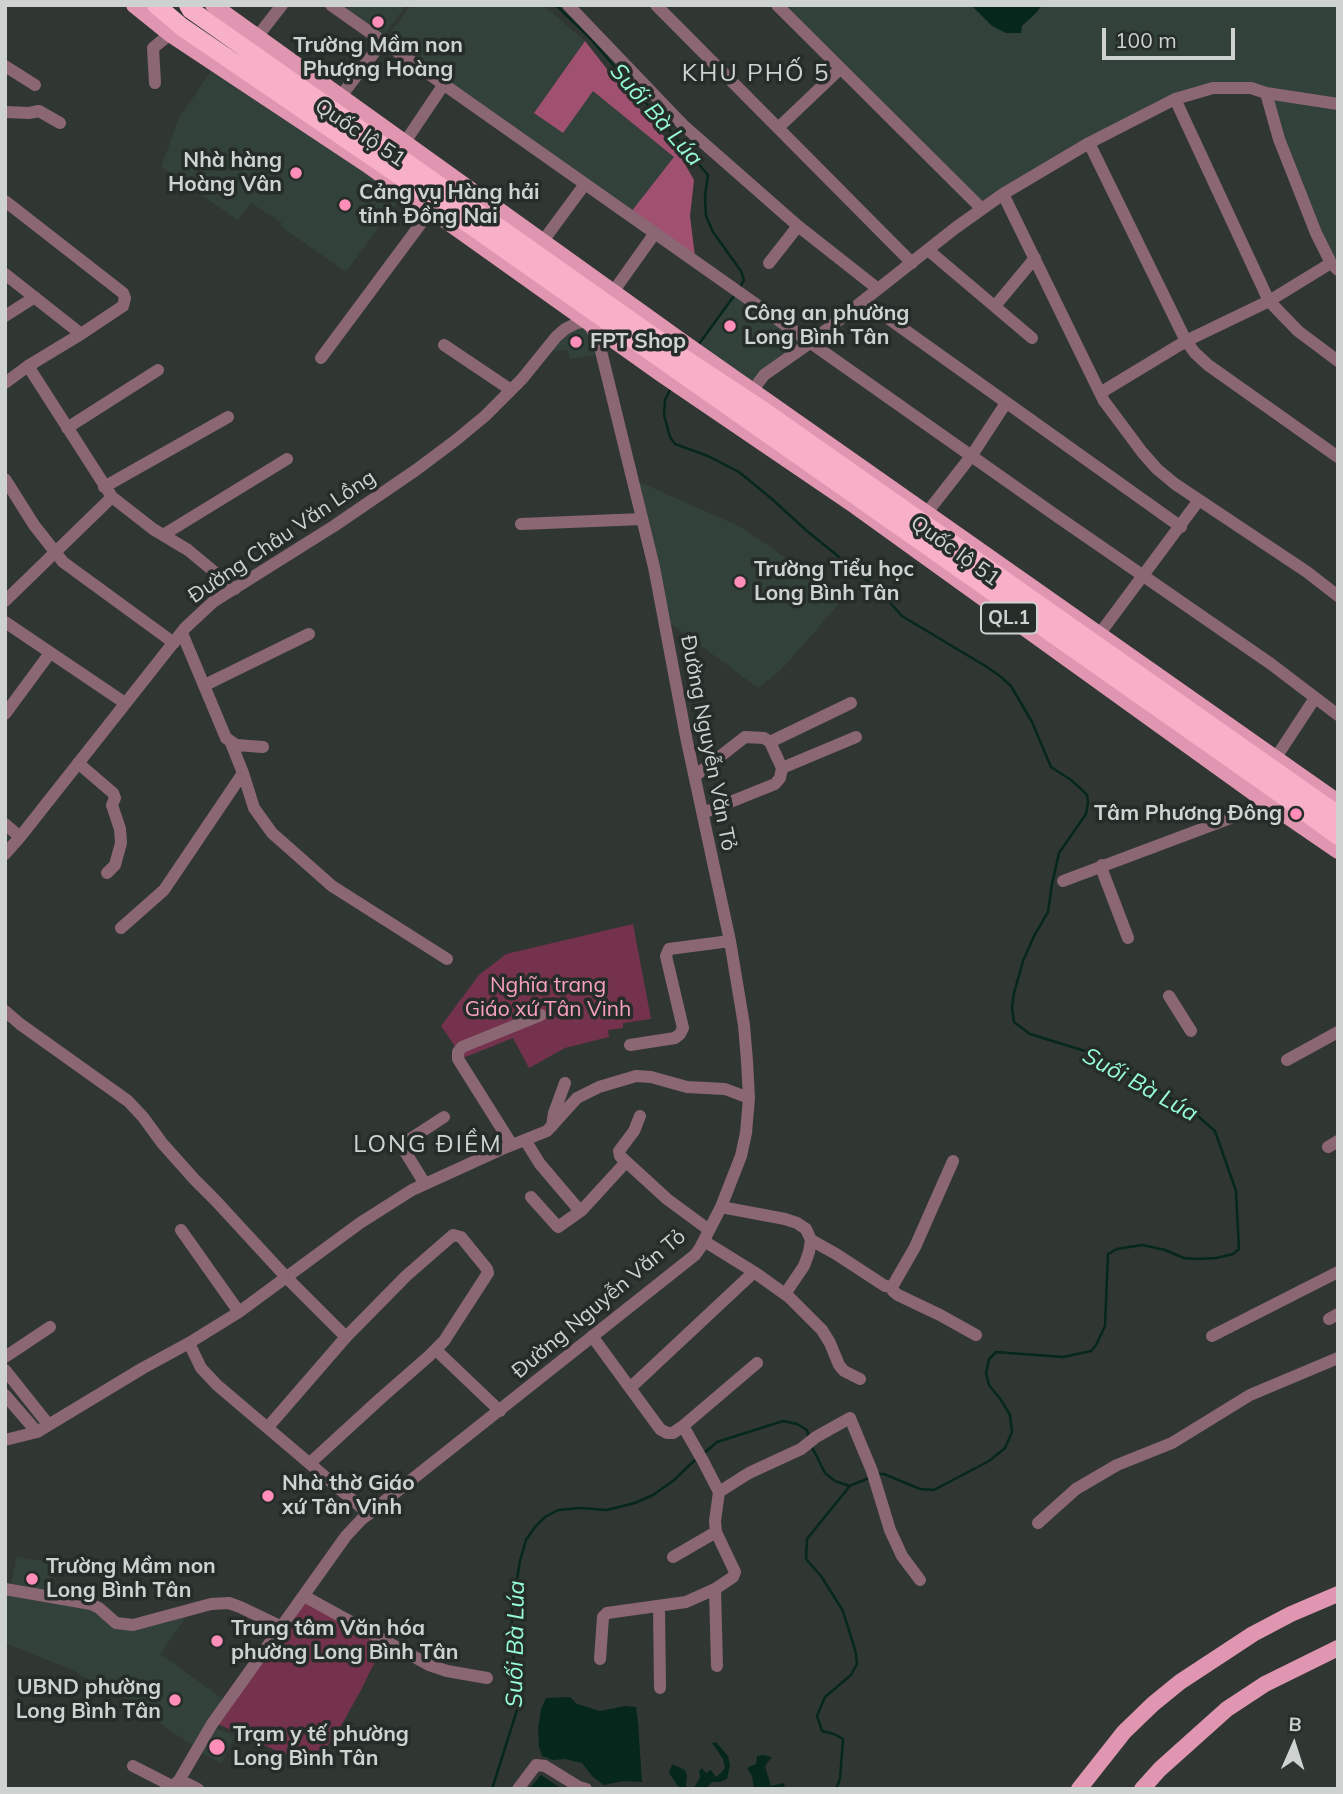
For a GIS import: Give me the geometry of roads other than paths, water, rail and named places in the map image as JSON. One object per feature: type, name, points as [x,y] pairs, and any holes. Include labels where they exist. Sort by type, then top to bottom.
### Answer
[{"type":"highway","name":"Quốc lộ 51","points":[[156,5],[182,27],[382,163],[601,302]]},
{"type":"highway","name":"Quốc lộ 51","points":[[188,5],[191,10],[400,149],[672,358]]},
{"type":"highway","name":"QL.1","points":[[672,358],[691,371]]},
{"type":"highway","name":"Quốc lộ 51","points":[[691,371],[742,406],[1020,618],[1270,795],[1338,836]]},
{"type":"highway","name":"Quốc lộ 51","points":[[742,406],[923,517],[1272,762],[1338,815]]},
{"type":"main road","name":"Quốc lộ 51","points":[[134,5],[170,34],[431,210],[601,302]]},
{"type":"main road","name":"Quốc lộ 51","points":[[213,5],[341,96],[400,149],[543,241],[601,302],[672,358]]},
{"type":"main road","name":"QL.1","points":[[672,358],[691,371]]},
{"type":"main road","name":"Quốc lộ 51","points":[[691,371],[742,406]]},
{"type":"main road","name":"Quốc lộ 51","points":[[1272,762],[1338,802]]},
{"type":"main road","name":"Quốc lộ 51","points":[[1270,795],[1338,850]]},
{"type":"main road","points":[[1079,1789],[1124,1732],[1180,1682],[1253,1634],[1338,1594]]},
{"type":"main road","points":[[1142,1789],[1160,1769],[1227,1709],[1265,1684],[1338,1648]]},
{"type":"street","points":[[257,37],[282,5]]},
{"type":"street","points":[[331,5],[1271,664],[1338,715]]},
{"type":"street","points":[[568,5],[683,125],[798,226],[878,289]]},
{"type":"street","points":[[656,5],[912,263]]},
{"type":"street","points":[[777,5],[982,209]]},
{"type":"street","points":[[155,83],[153,48],[170,34]]},
{"type":"street","points":[[341,96],[383,41]]},
{"type":"street","points":[[5,66],[35,85]]},
{"type":"street","points":[[778,128],[840,69]]},
{"type":"street","points":[[400,149],[444,84]]},
{"type":"street","points":[[742,406],[764,375],[1003,194],[1089,143],[1175,99],[1213,88],[1251,88],[1266,93],[1338,104]]},
{"type":"street","points":[[1100,393],[1186,341],[1334,266],[1316,233],[1279,139],[1266,93]]},
{"type":"street","points":[[1175,99],[1269,301],[1298,331],[1338,360]]},
{"type":"street","points":[[5,111],[39,111],[60,123]]},
{"type":"street","points":[[1089,143],[1186,341],[1195,353],[1338,457]]},
{"type":"street","points":[[543,241],[585,184]]},
{"type":"street","points":[[1003,194],[1104,401],[1128,435],[1157,469],[1175,484],[1307,572],[1338,596]]},
{"type":"street","points":[[5,201],[125,298],[123,306],[5,383]]},
{"type":"street","points":[[321,358],[431,210]]},
{"type":"street","points":[[769,262],[798,226]]},
{"type":"street","points":[[601,302],[655,233]]},
{"type":"street","points":[[928,250],[1032,338]]},
{"type":"street","points":[[995,306],[1035,258]]},
{"type":"street","points":[[5,274],[81,334]]},
{"type":"street","points":[[5,316],[35,297]]},
{"type":"street","points":[[864,301],[1181,527]]},
{"type":"street","name":"Đường Châu Văn Lồng","points":[[5,854],[178,638],[214,602],[416,470],[474,425],[522,379],[556,337],[601,302]]},
{"type":"street","name":"Đường Nguyễn Văn Tỏ","points":[[175,1786],[212,1724],[346,1536],[369,1514],[695,1255],[722,1207],[741,1156],[749,1098],[744,1025],[730,941],[654,567],[599,343],[601,302]]},
{"type":"street","points":[[444,345],[511,390]]},
{"type":"street","points":[[28,366],[108,492],[134,515],[188,550],[235,589]]},
{"type":"street","points":[[67,428],[158,370]]},
{"type":"street","points":[[923,517],[972,455],[1006,403]]},
{"type":"street","points":[[5,600],[55,552],[108,492],[228,417]]},
{"type":"street","points":[[163,535],[287,459]]},
{"type":"street","points":[[5,479],[34,525],[63,562],[178,638],[205,685],[243,773],[254,808],[272,833],[332,886],[447,959]]},
{"type":"street","points":[[1097,638],[1199,500]]},
{"type":"street","points":[[522,524],[642,519]]},
{"type":"street","points":[[5,622],[125,704]]},
{"type":"street","points":[[205,685],[309,634]]},
{"type":"street","points":[[5,714],[50,653]]},
{"type":"street","points":[[1272,762],[1315,698]]},
{"type":"street","points":[[770,742],[851,703]]},
{"type":"street","points":[[695,776],[746,737],[764,738],[770,742],[782,768],[780,778],[775,784],[703,813]]},
{"type":"street","points":[[782,768],[856,737]]},
{"type":"street","points":[[230,743],[263,747]]},
{"type":"street","points":[[78,763],[113,793],[115,798],[112,806],[120,829],[121,843],[115,865],[107,873]]},
{"type":"street","points":[[121,928],[164,890],[243,773]]},
{"type":"street","points":[[1063,881],[1239,815],[1270,795]]},
{"type":"street","points":[[5,824],[20,837]]},
{"type":"street","points":[[1102,865],[1128,938]]},
{"type":"street","points":[[630,1045],[675,1038],[683,1028],[666,956],[669,949],[730,941]]},
{"type":"street","points":[[1169,996],[1191,1031]]},
{"type":"street","points":[[5,1011],[128,1101],[179,1163],[346,1337]]},
{"type":"street","points":[[512,1145],[458,1059],[458,1052],[462,1047],[541,1015]]},
{"type":"street","points":[[1287,1060],[1338,1032]]},
{"type":"street","points":[[5,1440],[37,1432],[189,1343],[239,1312],[391,1202],[425,1184],[547,1131],[578,1098],[599,1087],[636,1076],[651,1077],[688,1087],[726,1089],[749,1098]]},
{"type":"street","points":[[552,1126],[565,1083]]},
{"type":"street","points":[[640,1116],[620,1156],[706,1236],[785,1294],[822,1330],[844,1371],[860,1379]]},
{"type":"street","points":[[425,1184],[401,1145],[444,1117]]},
{"type":"street","points":[[526,1140],[540,1164],[580,1211]]},
{"type":"street","points":[[892,1287],[915,1247],[953,1161]]},
{"type":"street","points":[[531,1198],[558,1227],[580,1211],[626,1162]]},
{"type":"street","points":[[722,1207],[756,1212],[797,1223],[806,1229],[811,1240],[809,1252],[804,1266],[785,1294]]},
{"type":"street","points":[[181,1230],[239,1312]]},
{"type":"street","points":[[268,1427],[346,1337],[406,1276],[453,1235],[461,1237],[488,1273],[444,1341],[310,1463]]},
{"type":"street","points":[[811,1240],[885,1286],[892,1287]]},
{"type":"street","points":[[630,1388],[754,1272]]},
{"type":"street","points":[[1212,1336],[1338,1272]]},
{"type":"street","points":[[892,1287],[898,1295],[976,1335]]},
{"type":"street","points":[[5,1356],[50,1327]]},
{"type":"street","points":[[592,1336],[660,1429],[667,1433],[673,1433],[683,1426],[757,1363]]},
{"type":"street","points":[[189,1343],[201,1368],[217,1385],[369,1514]]},
{"type":"street","points":[[436,1350],[500,1411]]},
{"type":"street","points":[[1038,1523],[1076,1489],[1117,1465],[1171,1443],[1250,1395],[1338,1358]]},
{"type":"street","points":[[5,1370],[48,1424]]},
{"type":"street","points":[[5,1395],[37,1432]]},
{"type":"street","points":[[719,1492],[749,1473],[801,1449],[816,1437],[850,1418],[872,1471],[890,1530],[902,1556],[920,1580]]},
{"type":"street","points":[[600,1659],[603,1617],[607,1613],[686,1602],[733,1577],[735,1572],[716,1532],[719,1492],[683,1426]]},
{"type":"street","points":[[673,1557],[716,1532]]},
{"type":"street","points":[[715,1588],[717,1666]]},
{"type":"street","points":[[5,1589],[91,1604],[117,1623],[133,1625],[211,1604],[229,1603],[282,1628]]},
{"type":"street","points":[[304,1596],[429,1665],[487,1678]]},
{"type":"street","points":[[659,1606],[660,1688]]},
{"type":"street","points":[[518,1789],[536,1765],[545,1766],[586,1789]]},
{"type":"street","points":[[133,1766],[175,1786],[188,1784],[198,1789]]},
{"type":"waterway","name":"Suối Bà Lúa","points":[[556,5],[590,38],[708,175],[706,216],[713,232],[741,271],[744,280],[740,287]]},
{"type":"waterway","name":"Suối Bà Lúa","points":[[699,344],[734,296]]},
{"type":"waterway","name":"Suối Bà Lúa","points":[[671,388],[665,400],[664,415],[670,437],[675,444],[708,456],[739,472],[854,569],[902,616],[987,667],[1011,686],[1032,722],[1051,767],[1081,789],[1087,795],[1088,803],[1086,814],[1059,853],[1048,912],[1023,961],[1014,993],[1014,1022],[1030,1034],[1085,1051],[1192,1111],[1215,1131],[1236,1191],[1239,1249],[1233,1254],[1216,1258],[1184,1258],[1142,1245],[1117,1249],[1108,1254],[1105,1326],[1091,1351],[1063,1357],[996,1352],[989,1359],[986,1373],[989,1385],[1010,1415],[1012,1432],[1005,1448],[989,1461],[934,1490],[920,1489],[878,1474]]},
{"type":"waterway","name":"Suối Bà Lúa","points":[[703,1454],[717,1442],[783,1421],[797,1424],[807,1430],[809,1438]]},
{"type":"waterway","name":"Suối Bà Lúa","points":[[811,1445],[825,1473],[835,1481],[849,1486],[869,1478]]},
{"type":"waterway","name":"Suối Bà Lúa","points":[[492,1789],[518,1707],[512,1610],[526,1540],[545,1517],[558,1510],[607,1510],[653,1495],[673,1481],[697,1458]]},
{"type":"waterway","points":[[836,1789],[840,1779],[843,1739],[822,1731],[817,1716],[825,1697],[851,1675],[857,1664],[856,1653],[843,1611],[821,1576],[806,1559],[807,1539],[849,1487]]},
{"type":"place","name":"Trường Mầm non Phượng Hoàng","points":[[378,22]]},
{"type":"place","name":"Nhà hàng Hoàng Vân","points":[[296,173]]},
{"type":"place","name":"Cảng vụ Hàng hải tỉnh Đồng Nai","points":[[345,205]]},
{"type":"place","name":"Công an phường Long Bình Tân","points":[[730,326]]},
{"type":"place","name":"FPT Shop","points":[[576,342]]},
{"type":"place","name":"Trường Tiểu học Long Bình Tân","points":[[740,582]]},
{"type":"place","name":"Tâm Phương Đông","points":[[1296,814]]},
{"type":"place","name":"Nhà thờ Giáo xứ Tân Vinh","points":[[268,1496]]},
{"type":"place","name":"Trường Mầm non Long Bình Tân","points":[[32,1579]]},
{"type":"place","name":"Trung tâm Văn hóa phường Long Bình Tân","points":[[217,1641]]},
{"type":"place","name":"UBND phường Long Bình Tân","points":[[175,1700]]},
{"type":"place","name":"Trạm y tế phường Long Bình Tân","points":[[217,1747]]},
{"type":"district","name":"KHU PHỐ 5","points":[[756,74]]},
{"type":"district","name":"LONG ĐIỀM","points":[[428,1145]]},
{"type":"park label","name":"Nghĩa trang Giáo xứ Tân Vinh","points":[[548,998]]}]
